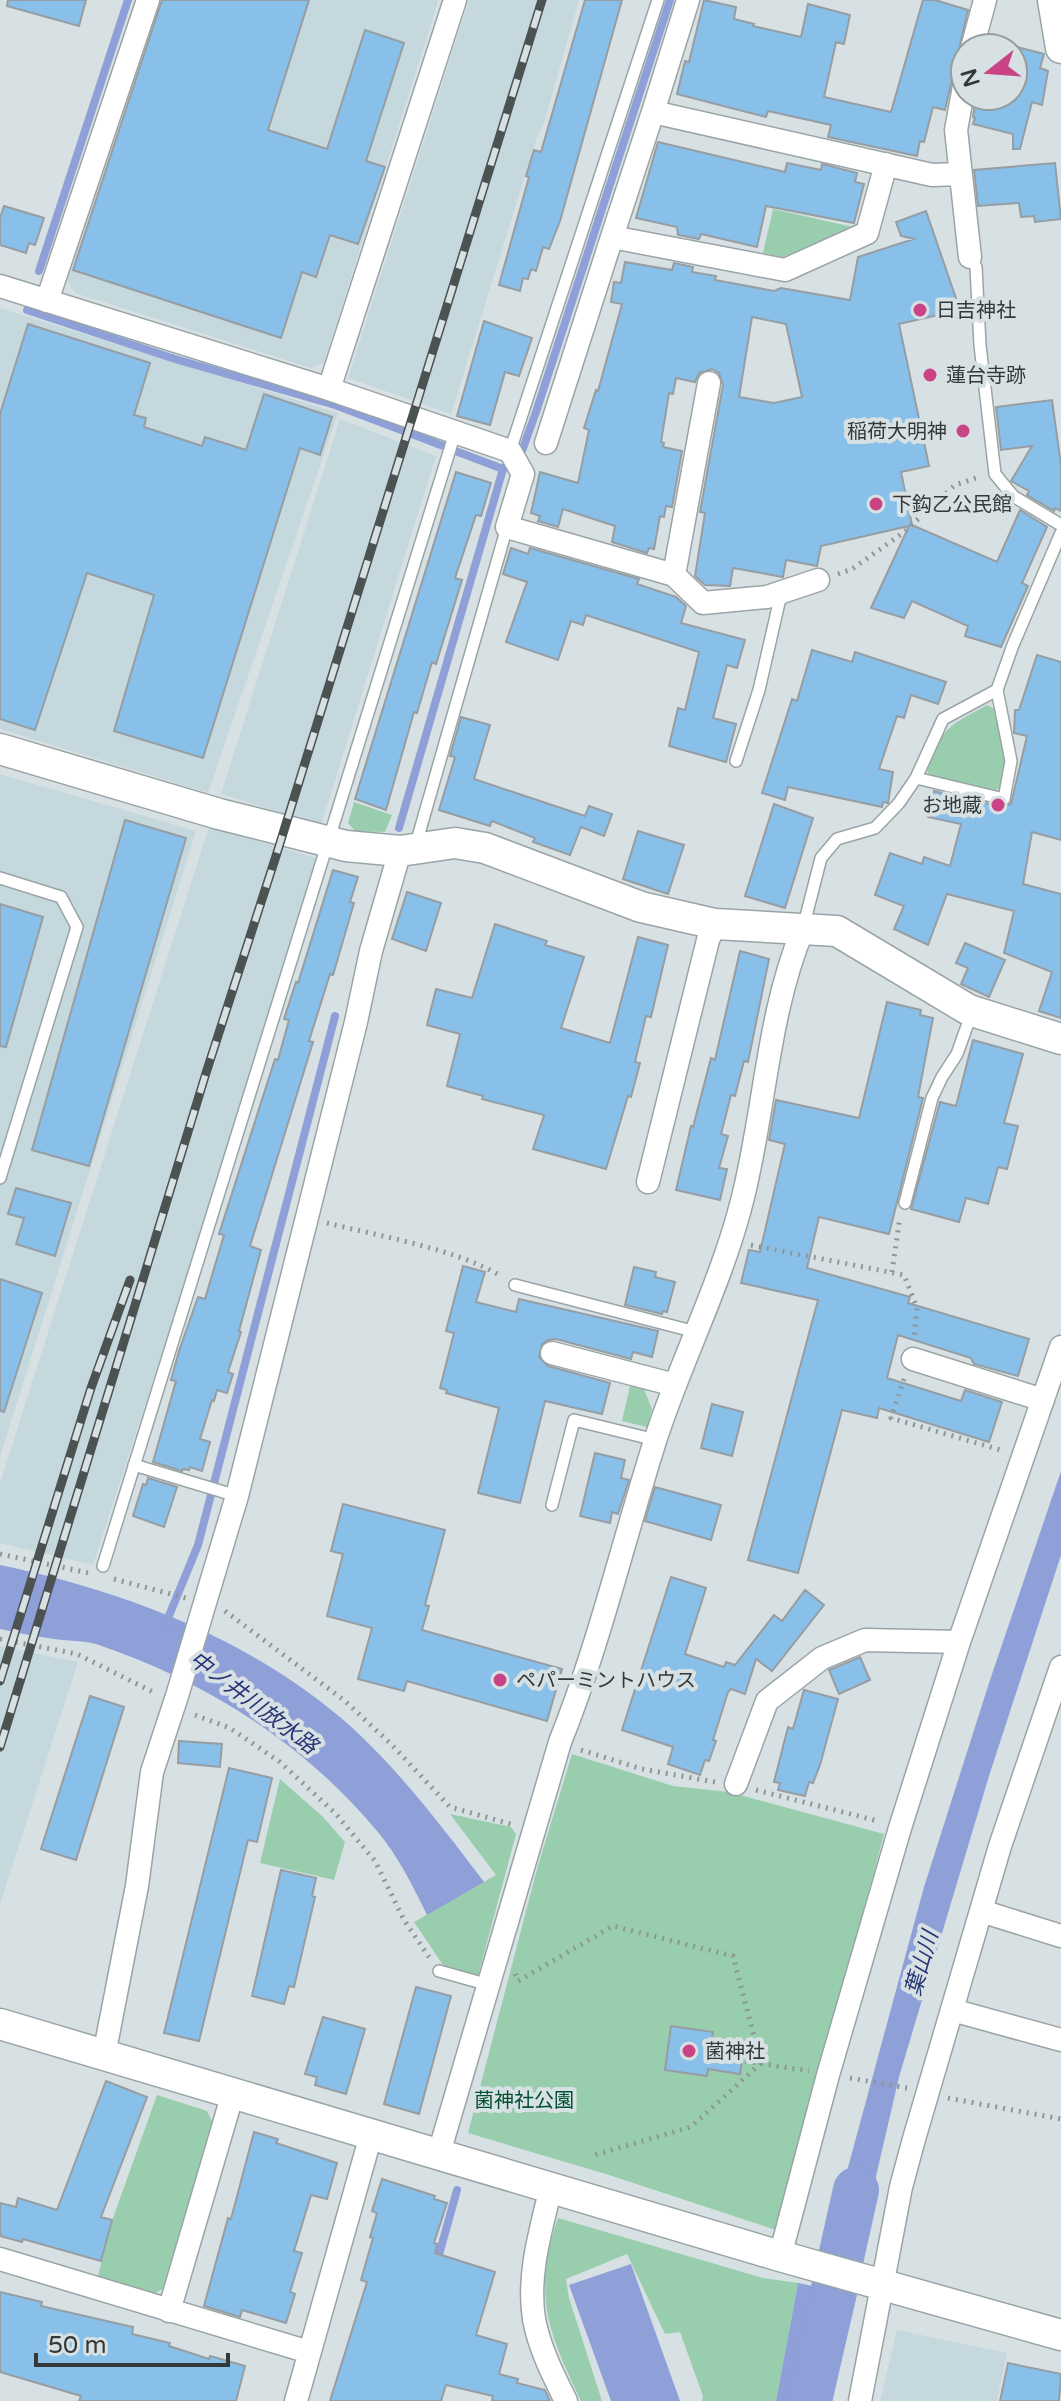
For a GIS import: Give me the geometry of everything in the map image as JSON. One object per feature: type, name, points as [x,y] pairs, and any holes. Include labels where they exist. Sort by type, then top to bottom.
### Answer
[{"type":"street","points":[[47,301],[148,0]]},
{"type":"street","points":[[329,389],[455,0]]},
{"type":"street","points":[[546,443],[688,0]]},
{"type":"street","points":[[976,32],[985,0]]},
{"type":"street","points":[[1053,0],[1061,48]]},
{"type":"street","points":[[653,112],[932,175],[959,174]]},
{"type":"street","points":[[959,112],[956,130],[959,174],[970,257]]},
{"type":"street","points":[[612,237],[785,270],[867,233],[886,164]]},
{"type":"street","points":[[0,286],[329,389],[510,451],[523,474],[507,527],[674,575],[703,603],[781,594],[818,580]]},
{"type":"street","points":[[674,575],[709,383]]},
{"type":"street","points":[[0,749],[219,814],[329,842],[375,850],[407,850],[455,843],[485,848],[641,907],[715,924],[837,931],[973,1011],[1061,1039]]},
{"type":"street","points":[[104,2055],[137,1886],[152,1772],[176,1701],[199,1605],[237,1496],[371,951],[407,850]]},
{"type":"street","points":[[648,1182],[708,940],[715,924]]},
{"type":"street","points":[[439,2153],[560,1742],[580,1693],[656,1440],[731,1241],[743,1199],[772,1041],[795,946],[803,929]]},
{"type":"street","points":[[785,2258],[831,2075],[900,1828],[959,1642],[1061,1347]]},
{"type":"street","points":[[552,1353],[675,1385]]},
{"type":"street","points":[[912,1358],[1043,1400]]},
{"type":"street","points":[[736,1784],[767,1701],[822,1658],[865,1640],[959,1642]]},
{"type":"street","points":[[860,2401],[877,2284],[924,2091],[981,1911],[1052,1725],[1061,1667]]},
{"type":"street","points":[[981,1911],[1061,1936]]},
{"type":"street","points":[[952,2010],[1061,2040]]},
{"type":"street","points":[[0,2024],[785,2258],[1061,2335]]},
{"type":"street","points":[[169,2311],[233,2093]]},
{"type":"street","points":[[296,2401],[371,2135]]},
{"type":"street","points":[[551,2187],[534,2258],[534,2319],[545,2356],[566,2401]]},
{"type":"street","points":[[0,2259],[309,2352]]},
{"type":"lane","points":[[510,451],[658,0]]},
{"type":"lane","points":[[970,257],[976,267],[980,345],[995,474],[1013,496],[1061,525]]},
{"type":"lane","points":[[99,1570],[455,433]]},
{"type":"lane","points":[[407,850],[507,527]]},
{"type":"lane","points":[[916,778],[1004,799],[1011,761],[997,690],[1061,533]]},
{"type":"lane","points":[[736,761],[759,690],[781,594]]},
{"type":"lane","points":[[803,929],[821,858],[837,839],[875,828],[899,803],[916,778],[943,719],[997,690]]},
{"type":"lane","points":[[0,878],[61,897],[77,927],[0,1178]]},
{"type":"lane","points":[[905,1203],[932,1098],[957,1054],[973,1011]]},
{"type":"lane","points":[[515,1285],[696,1332]]},
{"type":"lane","points":[[552,1505],[574,1420],[656,1440]]},
{"type":"lane","points":[[134,1465],[237,1496]]},
{"type":"lane","points":[[439,1971],[489,1985]]},
{"type":"path","points":[[818,580],[852,569],[878,552],[925,515],[934,502],[955,485],[995,474]]},
{"type":"path","points":[[892,1272],[905,1203]]},
{"type":"path","points":[[306,1217],[461,1258],[485,1267],[515,1285]]},
{"type":"path","points":[[731,1241],[904,1275],[917,1308],[912,1358],[891,1418],[1023,1457]]},
{"type":"path","points":[[0,1554],[99,1570]]},
{"type":"path","points":[[110,1578],[166,1592],[199,1605],[217,1606],[345,1701],[392,1745],[450,1807],[534,1830]]},
{"type":"path","points":[[0,1639],[77,1654],[230,1728],[280,1762],[335,1813],[375,1861],[404,1920],[439,1971]]},
{"type":"path","points":[[513,1970],[518,1981],[613,1926],[733,1956],[761,2063]]},
{"type":"path","points":[[745,2061],[924,2091],[1061,2119]]},
{"type":"path","points":[[591,2156],[691,2127],[761,2063]]},
{"type":"shaded area","points":[[157,0],[438,2],[324,363],[311,368],[75,293],[67,280]]},
{"type":"shaded area","points":[[469,0],[579,0],[544,123],[537,137],[451,414],[348,378]]},
{"type":"shaded area","points":[[0,308],[338,413],[208,793],[0,729]]},
{"type":"shaded area","points":[[340,419],[436,456],[321,825],[221,794]]},
{"type":"shaded area","points":[[0,774],[196,831],[0,1457]]},
{"type":"shaded area","points":[[209,827],[316,858],[182,1291],[93,1565],[0,1543],[0,1483]]},
{"type":"shaded area","points":[[0,1646],[78,1662],[0,1904]]},
{"type":"shaded area","points":[[897,2330],[1007,2353],[997,2401],[880,2401]]},
{"type":"green space","points":[[773,209],[853,227],[783,257],[763,253]]},
{"type":"green space","points":[[987,705],[998,711],[1006,761],[1001,786],[994,792],[931,777],[927,771],[942,737],[954,724]]},
{"type":"green space","points":[[354,802],[392,815],[385,832],[355,831],[348,823]]},
{"type":"green space","points":[[630,1386],[644,1389],[652,1409],[647,1427],[622,1421]]},
{"type":"green space","name":"菌神社公園","points":[[572,1754],[673,1786],[729,1792],[884,1834],[779,2231],[468,2133],[537,1869]]},
{"type":"green space","points":[[280,1779],[323,1817],[345,1842],[334,1880],[260,1863]]},
{"type":"green space","points":[[450,1814],[511,1827],[516,1834],[478,1976],[443,1965],[414,1922],[496,1875]]},
{"type":"green space","points":[[157,2095],[207,2111],[213,2123],[168,2286],[152,2295],[98,2276],[113,2218]]},
{"type":"green space","points":[[558,2218],[763,2278],[798,2283],[776,2401],[702,2401],[703,2396],[680,2332],[665,2334],[627,2254],[566,2279],[569,2298],[602,2401],[581,2401],[560,2354],[547,2312],[546,2269]]},
{"type":"water","points":[[1061,1471],[1061,1555],[989,1776],[899,2077],[858,2254],[827,2245],[924,1887]]},
{"type":"water","name":"中ノ井川放水路","points":[[0,1565],[90,1588],[177,1619],[219,1638],[298,1685],[335,1713],[395,1771],[484,1882],[427,1915],[392,1851],[349,1799],[285,1743],[250,1718],[175,1676],[96,1644],[0,1629]]},
{"type":"water","points":[[631,2264],[680,2401],[611,2401],[569,2285]]},
{"type":"water","points":[[798,2283],[857,2295],[832,2401],[776,2401]]},
{"type":"building","points":[[8,0],[86,0],[79,26],[7,6]]},
{"type":"building","points":[[162,0],[309,0],[268,130],[327,149],[365,30],[404,43],[366,161],[385,167],[358,244],[330,235],[316,277],[302,272],[281,338],[73,270]]},
{"type":"building","points":[[585,0],[622,0],[560,221],[549,249],[543,247],[536,271],[531,269],[528,279],[523,278],[520,291],[499,285],[529,177],[526,176],[534,150],[541,152]]},
{"type":"building","points":[[704,0],[736,7],[734,19],[801,37],[808,4],[850,15],[844,44],[836,42],[824,97],[891,112],[923,0],[935,0],[968,10],[963,32],[949,32],[949,93],[945,110],[933,107],[917,156],[828,137],[831,125],[768,111],[766,117],[677,94],[685,61],[689,62]]},
{"type":"building","points":[[1029,50],[1044,54],[1040,68],[1048,71],[1042,105],[1032,102],[1020,149],[1013,149],[1013,134],[973,124],[974,112],[1029,112]]},
{"type":"building","points":[[658,142],[785,172],[787,163],[821,170],[822,164],[857,173],[855,182],[864,184],[854,223],[766,206],[757,247],[701,234],[699,239],[678,235],[677,227],[636,218]]},
{"type":"building","points":[[1055,163],[1061,219],[1035,222],[1034,216],[1021,217],[1019,203],[978,206],[974,170]]},
{"type":"building","points":[[4,206],[44,218],[35,245],[29,243],[26,253],[0,245],[0,218]]},
{"type":"building","points":[[926,211],[960,310],[899,324],[929,466],[901,472],[912,525],[997,562],[1020,510],[1047,527],[1022,583],[1028,586],[1001,647],[965,636],[968,626],[912,601],[904,618],[871,608],[909,526],[821,546],[817,566],[786,560],[783,577],[733,568],[730,586],[705,585],[695,576],[705,513],[700,512],[723,385],[719,373],[712,369],[699,373],[695,382],[676,378],[673,394],[669,393],[661,442],[664,443],[663,447],[682,451],[672,507],[666,506],[664,517],[660,516],[654,549],[649,548],[647,553],[612,542],[615,526],[563,509],[558,527],[538,521],[540,516],[531,513],[540,472],[578,483],[589,430],[584,428],[598,391],[622,304],[611,302],[614,282],[621,283],[625,262],[672,270],[674,263],[693,267],[692,272],[716,276],[715,280],[850,300],[858,257],[914,239],[901,236],[896,222]],"holes":[[[752,317],[786,324],[802,397],[774,403],[739,397]]]},
{"type":"building","points":[[484,321],[532,338],[519,376],[505,372],[490,425],[457,416]]},
{"type":"building","points":[[28,324],[150,363],[134,415],[146,418],[144,427],[202,446],[205,437],[246,450],[264,394],[332,417],[320,455],[300,448],[203,758],[114,731],[154,595],[87,573],[35,730],[0,719],[0,414]]},
{"type":"building","points":[[1052,400],[1061,465],[1061,511],[1055,508],[1054,511],[1027,495],[1029,491],[1011,481],[1032,446],[1001,450],[996,407]]},
{"type":"building","points":[[456,472],[491,483],[481,516],[476,515],[455,578],[462,580],[436,664],[432,662],[417,713],[414,712],[386,810],[355,799]]},
{"type":"building","points":[[511,548],[528,554],[530,548],[639,579],[637,584],[676,597],[686,606],[681,623],[745,640],[737,668],[727,665],[713,718],[736,724],[726,762],[669,746],[678,708],[685,710],[699,652],[586,615],[583,625],[571,621],[558,660],[506,642],[527,582],[503,574]]},
{"type":"building","points":[[812,650],[852,662],[855,652],[946,682],[938,704],[911,695],[904,718],[897,716],[879,769],[893,772],[888,803],[883,802],[882,807],[788,787],[785,800],[762,793],[792,699],[797,701]]},
{"type":"building","points":[[1037,655],[1061,662],[1061,840],[1032,832],[1023,884],[1061,894],[1061,1018],[1039,1011],[1052,972],[1004,953],[1014,911],[947,894],[928,945],[894,929],[904,906],[875,895],[890,853],[922,864],[924,857],[950,866],[961,824],[928,817],[934,791],[1002,807],[1011,804],[1027,736],[1014,733],[1015,710],[1019,710]]},
{"type":"building","points":[[461,717],[490,725],[474,779],[585,816],[589,806],[612,814],[604,836],[581,827],[570,855],[533,842],[535,838],[492,821],[490,826],[439,810],[455,757],[450,756]]},
{"type":"building","points":[[774,804],[813,818],[785,908],[745,896]]},
{"type":"building","points":[[125,820],[186,838],[89,1166],[32,1150]]},
{"type":"building","points":[[638,831],[684,845],[668,894],[623,879]]},
{"type":"building","points":[[333,870],[358,877],[350,902],[354,903],[309,1041],[313,1042],[250,1246],[261,1250],[228,1372],[233,1374],[227,1393],[217,1390],[212,1400],[200,1439],[210,1442],[202,1471],[190,1467],[182,1471],[153,1462],[176,1381],[171,1380],[198,1297],[205,1299],[224,1235],[219,1234],[275,1059],[278,1060],[289,1020],[284,1019]]},
{"type":"building","points":[[407,892],[441,903],[426,951],[392,939]]},
{"type":"building","points":[[0,904],[43,917],[6,1047],[0,1046]]},
{"type":"building","points":[[495,924],[584,957],[561,1028],[610,1043],[638,937],[668,945],[651,1017],[646,1016],[635,1062],[640,1063],[631,1097],[628,1096],[606,1169],[533,1149],[544,1115],[482,1099],[483,1096],[447,1086],[460,1034],[427,1025],[436,989],[472,998]]},
{"type":"building","points":[[965,943],[1005,960],[989,997],[961,984],[968,968],[956,963]]},
{"type":"building","points":[[740,951],[769,959],[748,1062],[744,1061],[735,1096],[731,1095],[721,1134],[728,1136],[719,1168],[727,1169],[720,1200],[676,1190],[711,1058],[715,1060]]},
{"type":"building","points":[[887,1002],[921,1010],[920,1015],[933,1018],[918,1097],[923,1098],[889,1234],[819,1217],[807,1268],[910,1297],[908,1303],[1029,1339],[1018,1376],[974,1364],[971,1358],[898,1335],[887,1378],[961,1401],[965,1390],[1002,1402],[989,1442],[879,1408],[877,1418],[842,1410],[798,1573],[748,1560],[818,1300],[741,1283],[749,1250],[760,1252],[785,1144],[769,1140],[776,1100],[859,1118]]},
{"type":"building","points":[[973,1040],[1023,1054],[1004,1123],[1018,1126],[1007,1169],[998,1167],[988,1204],[966,1198],[959,1222],[911,1209],[940,1102],[956,1106]]},
{"type":"building","points":[[16,1188],[71,1203],[55,1256],[16,1244],[24,1218],[8,1214]]},
{"type":"building","points":[[463,1266],[485,1272],[476,1302],[516,1312],[519,1299],[658,1331],[652,1357],[633,1352],[631,1359],[556,1339],[542,1344],[539,1357],[548,1366],[610,1383],[602,1414],[545,1401],[520,1503],[478,1493],[499,1408],[446,1393],[447,1390],[440,1388],[454,1333],[446,1331]]},
{"type":"building","points":[[634,1267],[656,1272],[655,1277],[675,1282],[667,1312],[663,1311],[662,1314],[625,1305]]},
{"type":"building","points":[[0,1279],[42,1293],[4,1412],[0,1411]]},
{"type":"building","points":[[712,1404],[743,1412],[732,1456],[701,1448]]},
{"type":"building","points":[[595,1453],[625,1460],[621,1478],[629,1480],[618,1514],[612,1512],[610,1523],[580,1516]]},
{"type":"building","points":[[148,1478],[177,1487],[164,1527],[133,1516],[143,1484],[146,1485]]},
{"type":"building","points":[[655,1487],[721,1505],[711,1540],[645,1521]]},
{"type":"building","points":[[343,1504],[445,1530],[425,1605],[429,1606],[422,1630],[562,1669],[547,1721],[407,1681],[404,1691],[358,1679],[372,1628],[327,1616],[343,1554],[331,1551]]},
{"type":"building","points":[[671,1577],[706,1588],[685,1654],[724,1667],[726,1662],[735,1665],[774,1615],[782,1621],[805,1590],[824,1605],[772,1671],[756,1659],[745,1694],[731,1689],[728,1692],[713,1740],[716,1741],[700,1775],[668,1764],[673,1747],[622,1730]]},
{"type":"building","points":[[860,1657],[870,1680],[839,1694],[829,1670]]},
{"type":"building","points":[[804,1690],[838,1699],[820,1765],[813,1783],[809,1782],[805,1796],[778,1790],[780,1783],[774,1782],[788,1727],[793,1729]]},
{"type":"building","points":[[90,1696],[124,1707],[76,1860],[41,1849]]},
{"type":"building","points":[[179,1741],[222,1744],[220,1767],[178,1763]]},
{"type":"building","points":[[229,1768],[272,1778],[257,1842],[248,1840],[199,2041],[164,2033]]},
{"type":"building","points":[[281,1870],[316,1878],[312,1896],[315,1897],[294,1987],[289,1986],[284,2004],[252,1996]]},
{"type":"building","points":[[416,1987],[451,1996],[419,2114],[384,2104]]},
{"type":"building","points":[[323,2017],[365,2029],[346,2094],[315,2085],[317,2077],[305,2074]]},
{"type":"building","name":"菌神社","points":[[671,2026],[713,2032],[711,2042],[744,2047],[740,2074],[708,2069],[707,2076],[665,2070]]},
{"type":"building","points":[[106,2081],[147,2097],[101,2217],[112,2220],[101,2261],[23,2239],[22,2242],[0,2236],[0,2203],[16,2207],[18,2198],[57,2210]]},
{"type":"building","points":[[254,2132],[278,2139],[276,2143],[337,2163],[327,2199],[311,2195],[294,2251],[302,2253],[290,2292],[295,2294],[286,2323],[242,2310],[240,2317],[204,2306]]},
{"type":"building","points":[[382,2179],[435,2196],[434,2199],[447,2203],[434,2243],[437,2244],[435,2253],[495,2272],[476,2335],[507,2344],[499,2374],[518,2379],[517,2383],[545,2390],[550,2401],[492,2401],[493,2396],[446,2385],[441,2401],[330,2401],[367,2282],[361,2280],[377,2213],[372,2211]]},
{"type":"building","points":[[0,2292],[42,2302],[41,2306],[133,2327],[132,2334],[170,2343],[169,2346],[209,2359],[210,2356],[245,2366],[236,2401],[79,2401],[81,2396],[0,2372]]},
{"type":"building","points":[[1008,2363],[1061,2374],[1059,2401],[1000,2401]]},
{"type":"waterway","points":[[39,271],[128,0]]},
{"type":"waterway","points":[[503,469],[522,451],[536,412],[670,0]]},
{"type":"waterway","points":[[27,310],[175,359],[335,405],[446,447]]},
{"type":"waterway","points":[[399,828],[503,469],[458,452]]},
{"type":"waterway","points":[[166,1623],[198,1545],[335,1016]]},
{"type":"waterway","points":[[437,2262],[457,2190]]},
{"type":"waterway","name":"葉山川","points":[[809,2401],[856,2190]]},
{"type":"railway","points":[[0,1747],[206,1073],[542,0]]},
{"type":"railway","points":[[0,1681],[91,1388],[130,1280]]},
{"type":"place","name":"日吉神社","points":[[920,310]]},
{"type":"place","name":"蓮台寺跡","points":[[930,375]]},
{"type":"place","name":"稲荷大明神","points":[[963,431]]},
{"type":"place","name":"下鈎乙公民館","points":[[876,504]]},
{"type":"place","name":"お地蔵","points":[[998,805]]},
{"type":"place","name":"ペパーミントハウス","points":[[500,1680]]},
{"type":"place","name":"菌神社","points":[[689,2051]]}]
